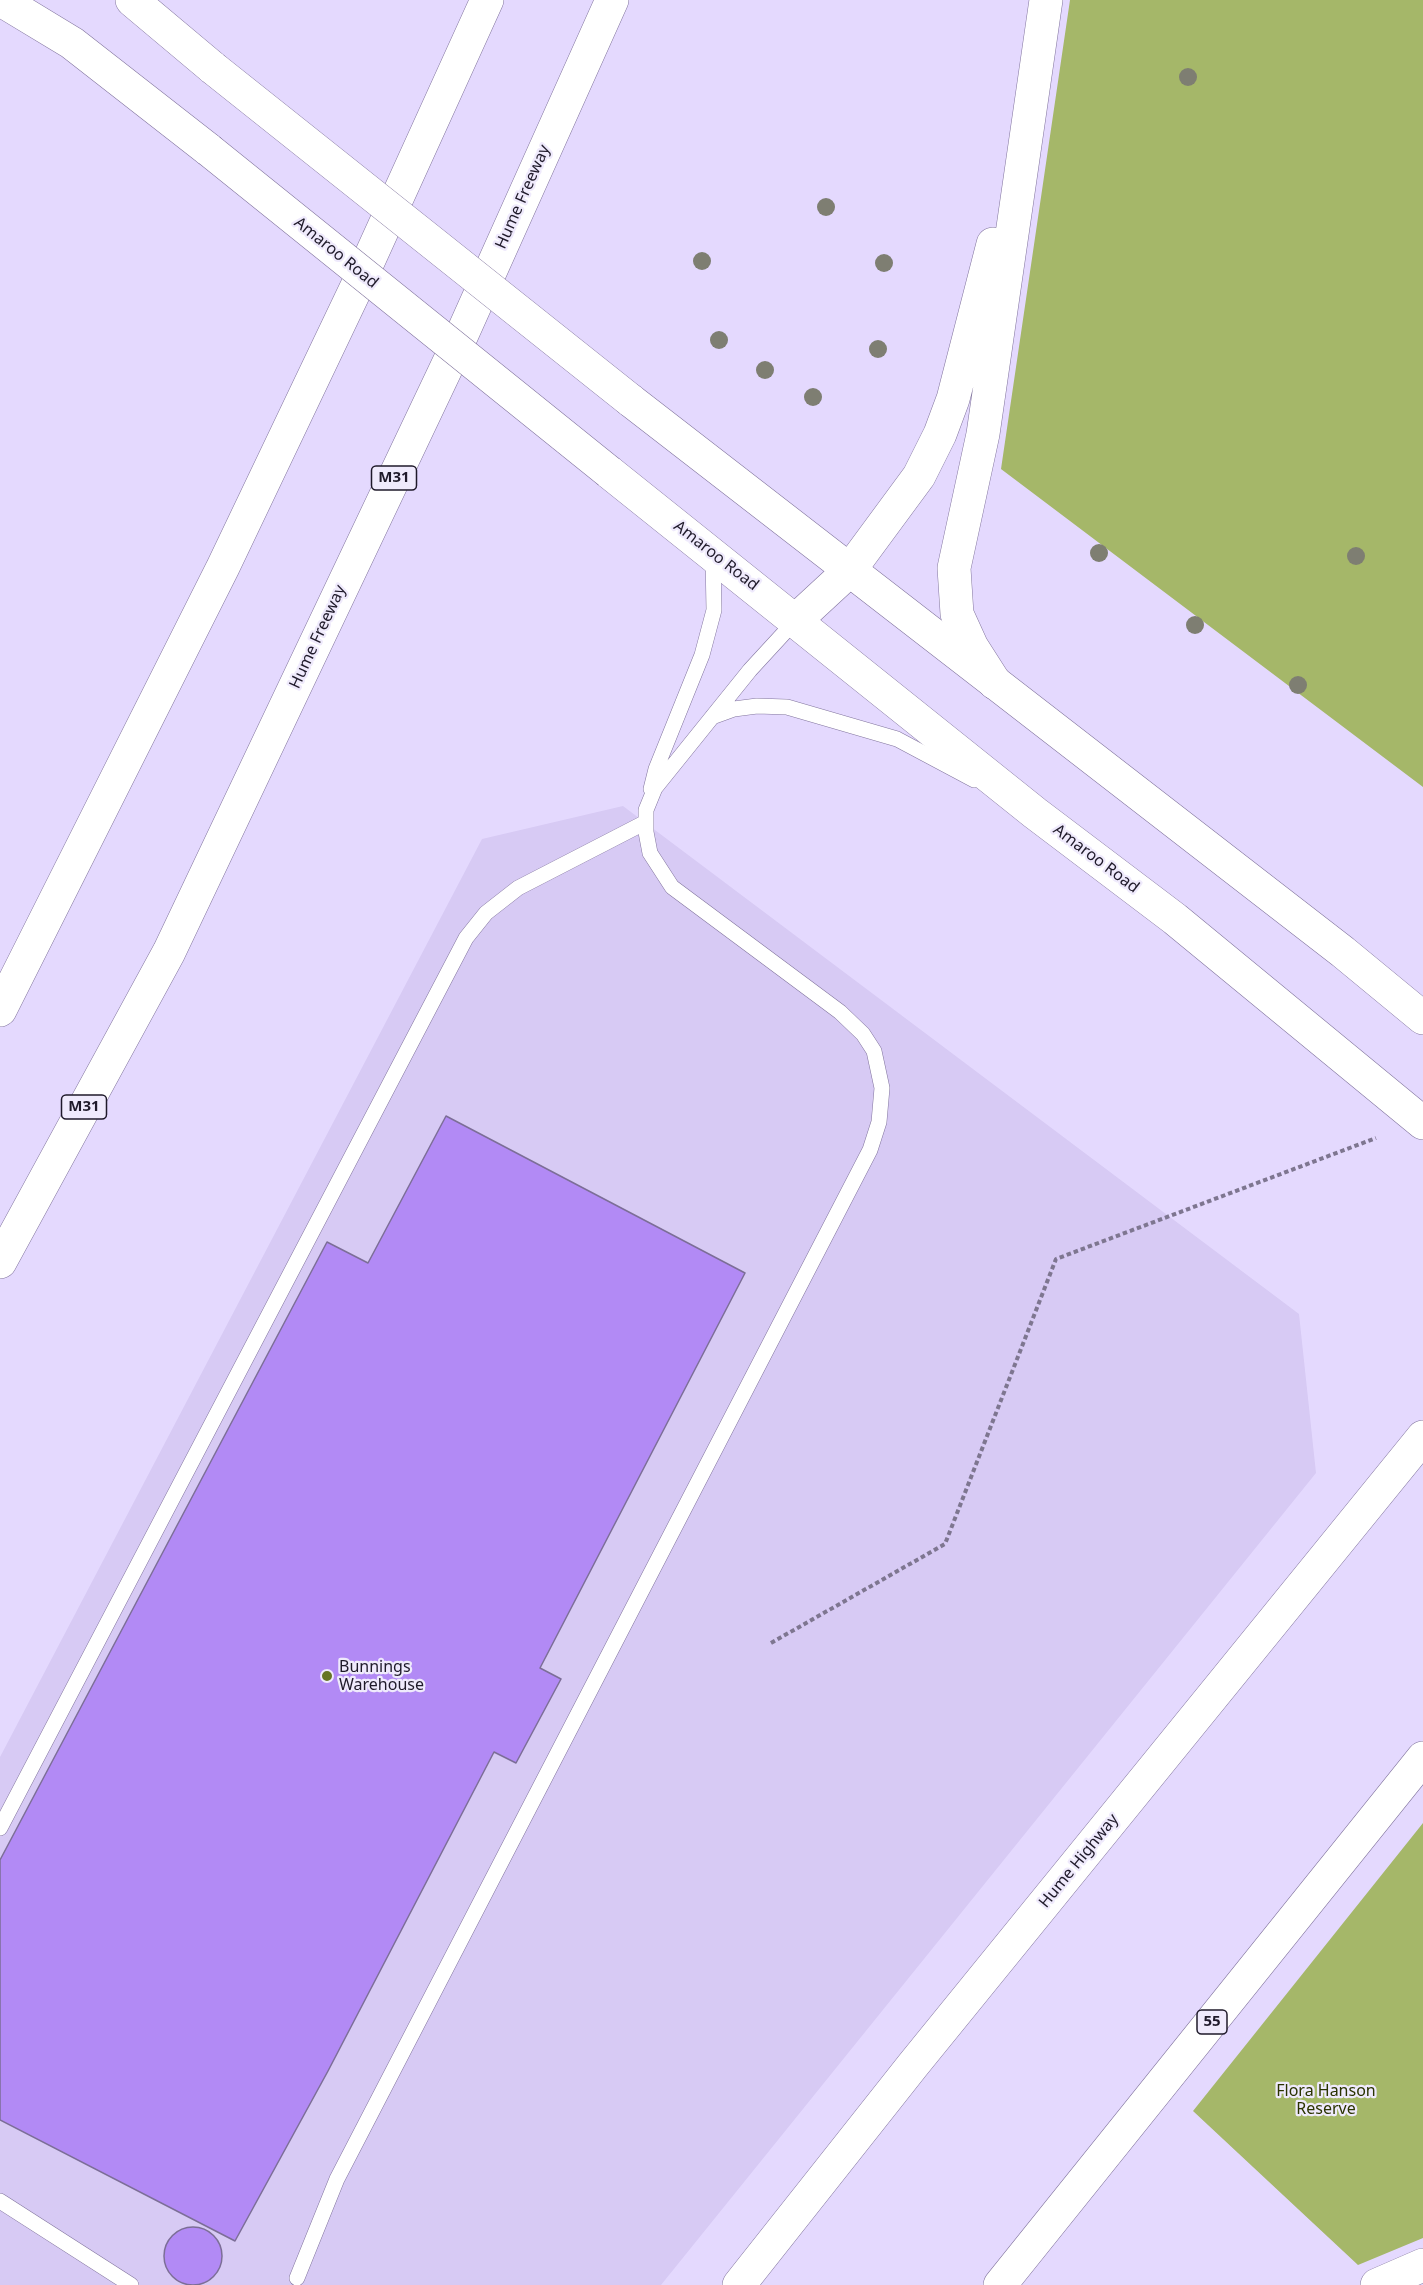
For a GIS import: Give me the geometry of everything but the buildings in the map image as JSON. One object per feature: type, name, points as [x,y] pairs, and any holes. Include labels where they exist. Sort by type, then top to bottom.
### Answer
[{"type":"main road","name":"Amaroo Road","points":[[1,0],[72,44],[209,150],[1035,813],[1175,919],[1423,1123]]},
{"type":"main road","points":[[132,0],[213,68],[630,400],[1423,1017]]},
{"type":"main road","points":[[0,1010],[224,567],[358,284],[487,0]]},
{"type":"main road","name":"Hume Freeway","points":[[0,1262],[169,952],[460,339],[612,0]]},
{"type":"main road","points":[[995,683],[972,647],[957,614],[954,568],[983,434],[1046,0]]},
{"type":"main road","points":[[796,620],[849,571],[919,476],[940,434],[953,399],[1035,79]]},
{"type":"main road","points":[[1342,952],[1423,996]]},
{"type":"main road","name":"Hume Highway","points":[[739,2285],[913,2065],[1423,1437]]},
{"type":"main road","name":"55","points":[[1000,2285],[1423,1758]]},
{"type":"main road","points":[[1377,2285],[1423,2265]]},
{"type":"lane","points":[[297,2278],[337,2179],[864,1160],[879,1122],[882,1088],[874,1051],[863,1034],[840,1012],[672,887],[650,853],[646,816],[656,769],[702,655],[714,610],[713,553]]},
{"type":"lane","points":[[0,1828],[466,938],[486,913],[518,888],[646,816],[655,788],[711,717],[796,620]]},
{"type":"lane","points":[[711,717],[757,706],[787,707],[828,717],[897,740],[1035,813]]},
{"type":"lane","points":[[0,2201],[131,2285]]},
{"type":"path","points":[[771,1643],[945,1544],[1056,1259],[1376,1138]]},
{"type":"shaded area","points":[[623,806],[1299,1314],[1316,1473],[661,2285],[0,2285],[0,1757],[482,839]]},
{"type":"green space","points":[[1070,0],[1423,0],[1423,787],[1001,469]]},
{"type":"green space","name":"Flora Hanson Reserve","points":[[1423,1823],[1423,2238],[1358,2265],[1193,2111]]},
{"type":"place","name":"Bunnings Warehouse","points":[[327,1676]]}]
